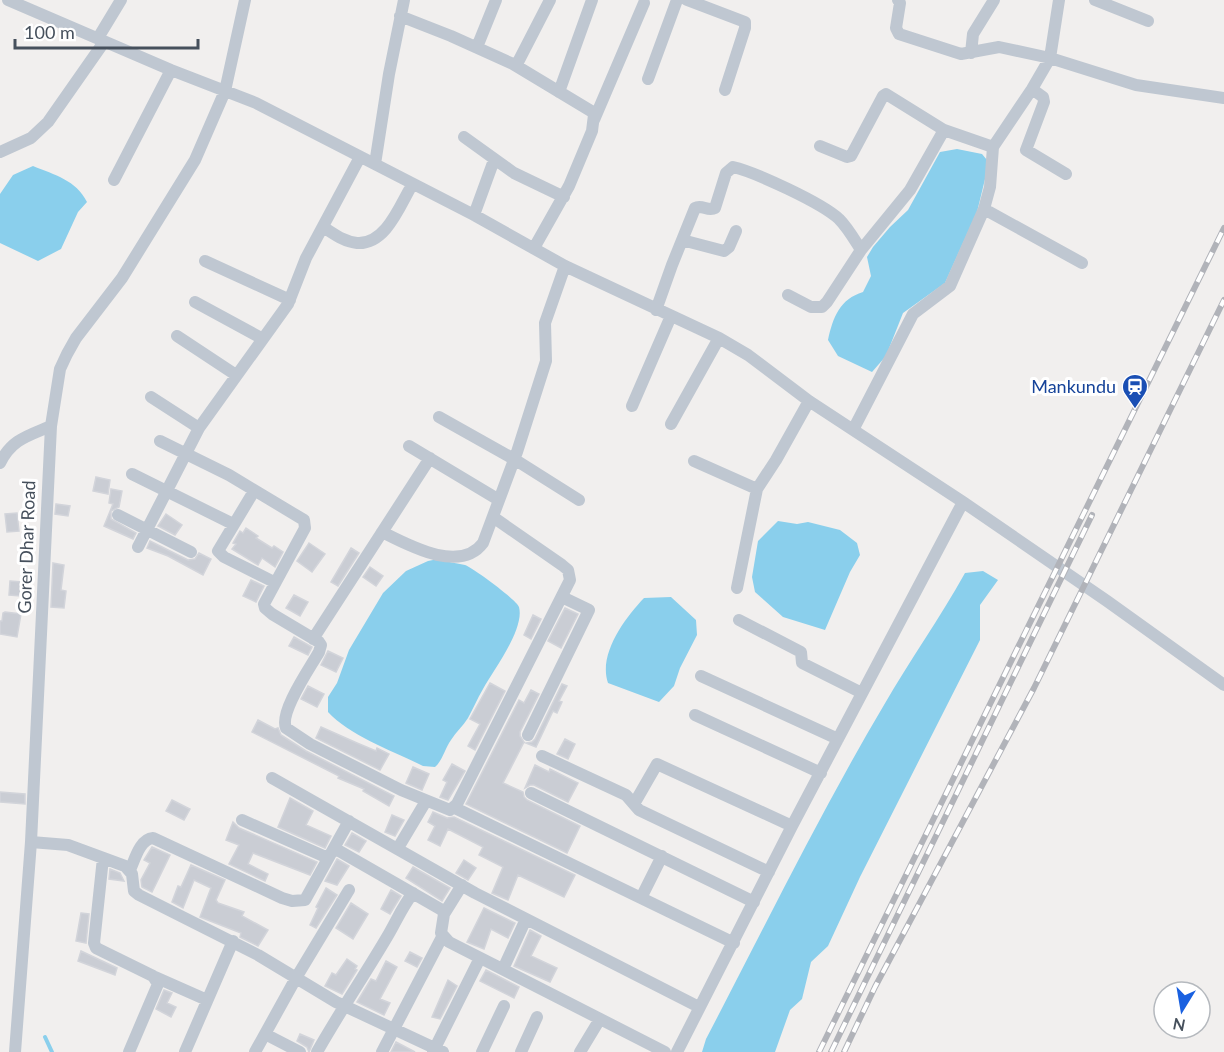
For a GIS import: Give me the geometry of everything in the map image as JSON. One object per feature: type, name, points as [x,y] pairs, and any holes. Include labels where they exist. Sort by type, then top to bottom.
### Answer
[{"type":"street","points":[[8,0],[171,70],[250,101],[474,215],[565,266],[719,338],[748,355],[809,401],[963,502],[1224,685]]},
{"type":"street","points":[[0,152],[31,138],[48,122],[101,40],[121,0]]},
{"type":"street","name":"Gorer Dhar Road","points":[[15,1052],[31,842],[51,426],[60,369],[76,338],[122,278],[195,160],[225,91],[245,0]]},
{"type":"street","points":[[375,164],[389,74],[404,0]]},
{"type":"street","points":[[477,48],[496,0]]},
{"type":"street","points":[[516,66],[550,0]]},
{"type":"street","points":[[559,92],[592,0]]},
{"type":"street","points":[[648,79],[677,0]]},
{"type":"street","points":[[687,0],[713,4],[746,24],[725,90]]},
{"type":"street","points":[[898,0],[900,3],[896,28],[899,34],[961,54],[999,47],[1050,58],[1137,85],[1224,98]]},
{"type":"street","points":[[971,53],[973,34],[994,0]]},
{"type":"street","points":[[853,430],[914,314],[950,286],[984,209],[990,187],[993,147],[1050,58],[1059,0]]},
{"type":"street","points":[[1095,0],[1148,21]]},
{"type":"street","points":[[534,248],[564,197],[644,3]]},
{"type":"street","points":[[400,16],[516,66],[591,111],[594,120]]},
{"type":"street","points":[[114,180],[171,70]]},
{"type":"street","points":[[1032,89],[1043,97],[1044,102],[1026,150],[1066,174]]},
{"type":"street","points":[[820,146],[847,157],[851,156],[886,94],[944,130],[993,147]]},
{"type":"street","points":[[788,295],[811,307],[822,307],[861,249],[910,190],[944,130]]},
{"type":"street","points":[[464,137],[514,173],[564,197]]},
{"type":"street","points":[[138,547],[199,428],[290,300],[302,268],[360,157]]},
{"type":"street","points":[[474,215],[494,160]]},
{"type":"street","points":[[656,310],[695,208],[715,208],[726,173],[733,167],[759,176],[830,211],[846,227],[861,249]]},
{"type":"street","points":[[323,227],[339,237],[356,243],[374,240],[382,234],[392,220],[412,184]]},
{"type":"street","points":[[984,209],[1082,263]]},
{"type":"street","points":[[682,240],[724,251],[729,247],[736,231]]},
{"type":"street","points":[[205,261],[290,300]]},
{"type":"street","points":[[382,532],[427,553],[438,555],[467,554],[478,550],[483,543],[546,362],[545,323],[565,266]]},
{"type":"street","points":[[195,302],[262,339]]},
{"type":"street","points":[[632,406],[671,316]]},
{"type":"street","points":[[177,336],[236,375]]},
{"type":"street","points":[[671,424],[719,338]]},
{"type":"street","points":[[151,398],[199,428]]},
{"type":"street","points":[[737,588],[757,489],[809,401]]},
{"type":"street","points":[[439,417],[514,459],[579,500]]},
{"type":"street","points":[[0,463],[6,452],[18,440],[51,426]]},
{"type":"street","points":[[160,441],[297,514],[305,523],[303,532],[264,600],[265,609],[319,642],[321,648],[289,705],[285,717],[286,728],[310,744],[426,801],[450,810],[455,808],[734,943]]},
{"type":"street","points":[[409,446],[499,500]]},
{"type":"street","points":[[313,639],[430,458]]},
{"type":"street","points":[[694,460],[757,489]]},
{"type":"street","points":[[132,474],[233,524]]},
{"type":"street","points":[[254,490],[219,548],[219,554],[274,582]]},
{"type":"street","points":[[677,1052],[792,826],[963,502]]},
{"type":"street","points":[[118,515],[191,552]]},
{"type":"street","points":[[455,808],[570,580],[568,570],[493,517]]},
{"type":"street","points":[[528,735],[589,610],[562,597]]},
{"type":"street","points":[[739,620],[801,652],[802,663],[862,693]]},
{"type":"street","points":[[701,676],[838,739]]},
{"type":"street","points":[[695,715],[821,773]]},
{"type":"street","points":[[542,756],[626,795],[639,810],[769,872]]},
{"type":"street","points":[[634,804],[657,764],[792,826]]},
{"type":"street","points":[[272,778],[462,885],[699,1007]]},
{"type":"street","points":[[531,793],[754,902]]},
{"type":"street","points":[[399,848],[426,801]]},
{"type":"street","points":[[242,820],[331,853],[413,893],[442,910],[444,914]]},
{"type":"street","points":[[349,821],[305,900],[282,898],[153,838],[147,838],[143,842],[130,870],[132,886],[139,895],[233,941],[343,1005],[437,1051],[480,958]]},
{"type":"street","points":[[31,842],[68,845],[130,870]]},
{"type":"street","points":[[641,898],[662,856]]},
{"type":"street","points":[[103,858],[94,943],[96,948],[207,1000]]},
{"type":"street","points":[[382,1052],[442,937],[444,914],[462,885]]},
{"type":"street","points":[[255,1052],[296,978],[350,890]]},
{"type":"street","points":[[317,1052],[343,1005],[387,936],[402,906],[413,893]]},
{"type":"street","points":[[503,969],[526,919]]},
{"type":"street","points":[[442,937],[665,1052]]},
{"type":"street","points":[[185,1052],[233,941]]},
{"type":"street","points":[[129,1052],[159,984],[155,977]]},
{"type":"street","points":[[482,1052],[504,1006]]},
{"type":"street","points":[[521,1052],[537,1017]]},
{"type":"street","points":[[580,1052],[600,1018]]},
{"type":"street","points":[[265,1034],[300,1052]]},
{"type":"water","points":[[957,149],[982,154],[987,160],[986,175],[977,212],[945,283],[903,313],[886,356],[872,372],[838,356],[828,340],[830,332],[843,304],[863,292],[871,276],[867,257],[890,227],[908,210],[940,152]]},
{"type":"water","points":[[33,166],[71,183],[87,202],[78,212],[61,249],[38,261],[0,243],[0,194],[13,175]]},
{"type":"water","points":[[778,521],[797,524],[808,522],[840,530],[857,543],[860,555],[850,572],[825,630],[783,617],[755,592],[752,577],[758,541]]},
{"type":"water","points":[[438,559],[465,565],[485,578],[516,603],[520,616],[507,650],[468,718],[453,737],[435,767],[423,766],[372,742],[337,721],[328,712],[328,697],[337,683],[349,650],[383,593],[406,571]]},
{"type":"water","points":[[983,571],[998,580],[980,605],[980,640],[860,877],[828,946],[811,962],[802,999],[790,1010],[775,1052],[702,1052],[706,1039],[837,787],[884,705],[965,573]]},
{"type":"water","points":[[671,597],[696,620],[697,635],[680,668],[674,686],[659,702],[608,683],[606,672],[610,649],[629,616],[644,598]]},
{"type":"building","points":[[96,477],[110,480],[108,494],[93,491]]},
{"type":"building","points":[[111,489],[122,491],[119,507],[111,511],[111,519],[136,533],[133,539],[104,526],[113,504],[109,503]]},
{"type":"building","points":[[56,504],[70,506],[68,516],[55,514]]},
{"type":"building","points":[[17,513],[19,531],[7,532],[5,514]]},
{"type":"building","points":[[166,514],[182,525],[175,535],[158,526]]},
{"type":"building","points":[[246,528],[258,536],[256,538],[283,552],[275,567],[262,558],[258,565],[232,549],[240,531],[243,533]]},
{"type":"building","points":[[150,541],[188,560],[195,559],[199,553],[211,559],[203,575],[168,556],[147,548]]},
{"type":"building","points":[[309,543],[325,554],[312,572],[297,561]]},
{"type":"building","points":[[351,548],[359,553],[338,586],[331,582]]},
{"type":"building","points":[[53,563],[64,565],[61,590],[66,591],[64,608],[51,607]]},
{"type":"building","points":[[370,567],[383,576],[376,586],[363,577]]},
{"type":"building","points":[[251,580],[264,586],[256,602],[243,596]]},
{"type":"building","points":[[10,581],[22,582],[21,596],[9,595]]},
{"type":"building","points":[[294,595],[308,602],[300,616],[286,608]]},
{"type":"building","points":[[565,608],[578,614],[561,648],[548,641]]},
{"type":"building","points":[[5,612],[21,614],[17,637],[0,634],[0,621]]},
{"type":"building","points":[[533,615],[541,619],[531,639],[524,635]]},
{"type":"building","points":[[294,637],[312,647],[308,655],[289,646]]},
{"type":"building","points":[[328,651],[343,658],[336,672],[321,665]]},
{"type":"building","points":[[490,683],[505,691],[475,750],[468,746],[480,724],[470,719]]},
{"type":"building","points":[[562,684],[567,686],[559,701],[562,702],[557,713],[553,711],[536,747],[526,743],[535,739]]},
{"type":"building","points":[[308,686],[324,694],[317,707],[301,699]]},
{"type":"building","points":[[531,690],[539,694],[520,732],[524,742],[503,783],[523,792],[527,800],[580,826],[567,853],[466,804],[519,700],[524,703]]},
{"type":"building","points":[[258,720],[275,729],[278,728],[281,735],[306,751],[394,796],[389,806],[363,791],[364,789],[338,778],[339,776],[252,732]]},
{"type":"building","points":[[321,727],[376,751],[377,748],[389,754],[380,770],[316,738]]},
{"type":"building","points":[[565,739],[575,744],[568,759],[557,754]]},
{"type":"building","points":[[452,764],[465,771],[448,800],[440,797],[447,782],[443,780]]},
{"type":"building","points":[[535,765],[549,772],[550,769],[578,783],[568,802],[534,785],[525,788]]},
{"type":"building","points":[[413,767],[429,774],[422,790],[406,783]]},
{"type":"building","points":[[0,792],[25,794],[25,804],[0,802]]},
{"type":"building","points":[[290,798],[313,811],[306,825],[331,836],[325,848],[278,827]]},
{"type":"building","points":[[172,800],[190,809],[184,820],[166,811]]},
{"type":"building","points":[[433,812],[447,818],[454,817],[575,875],[564,897],[518,875],[508,900],[492,893],[503,867],[479,855],[483,847],[448,829],[440,846],[428,840],[435,826],[428,822]]},
{"type":"building","points":[[392,815],[404,820],[395,836],[385,832]]},
{"type":"building","points":[[233,822],[239,828],[317,862],[310,875],[253,853],[248,864],[268,874],[265,881],[229,864],[239,845],[226,840]]},
{"type":"building","points":[[352,833],[366,841],[359,852],[345,845]]},
{"type":"building","points":[[152,847],[170,855],[152,892],[142,887],[141,880],[150,863],[144,860]]},
{"type":"building","points":[[337,859],[349,866],[337,885],[325,881]]},
{"type":"building","points":[[464,860],[476,868],[468,880],[456,873]]},
{"type":"building","points":[[191,865],[225,880],[216,900],[218,903],[244,912],[242,916],[268,930],[258,946],[240,937],[241,933],[200,917],[211,888],[194,880],[183,908],[172,902],[178,886],[181,887]]},
{"type":"building","points":[[413,867],[450,888],[442,901],[406,878]]},
{"type":"building","points":[[110,869],[120,873],[124,881],[109,879]]},
{"type":"building","points":[[326,888],[337,895],[316,928],[310,925]]},
{"type":"building","points":[[391,890],[401,896],[390,914],[381,909]]},
{"type":"building","points":[[351,903],[368,914],[353,939],[336,928]]},
{"type":"building","points":[[484,908],[515,923],[508,938],[491,929],[484,949],[467,942]]},
{"type":"building","points":[[81,913],[89,914],[86,943],[76,941]]},
{"type":"building","points":[[530,930],[541,936],[531,956],[557,968],[550,982],[514,966]]},
{"type":"building","points":[[81,951],[117,968],[115,975],[78,961]]},
{"type":"building","points":[[410,952],[422,958],[417,967],[405,961]]},
{"type":"building","points":[[347,959],[357,966],[355,969],[357,970],[342,994],[325,986],[332,973],[336,975]]},
{"type":"building","points":[[386,961],[397,967],[380,999],[390,1003],[384,1015],[357,1002],[371,979],[376,981]]},
{"type":"building","points":[[486,970],[519,987],[514,998],[480,981]]},
{"type":"building","points":[[448,980],[457,986],[440,1019],[432,1017]]},
{"type":"building","points":[[164,990],[172,993],[167,1003],[176,1007],[171,1017],[156,1009]]},
{"type":"building","points":[[300,1034],[314,1040],[309,1052],[307,1047],[297,1041]]},
{"type":"building","points":[[396,1042],[415,1052],[391,1052]]},
{"type":"waterway","points":[[45,1037],[52,1052]]},
{"type":"railway","points":[[819,1052],[1224,228]]},
{"type":"railway","points":[[844,1052],[875,987],[1034,688],[1224,300]]},
{"type":"railway","points":[[831,1052],[1092,515]]},
{"type":"place","name":"Mankundu","points":[[1135,410]]}]
